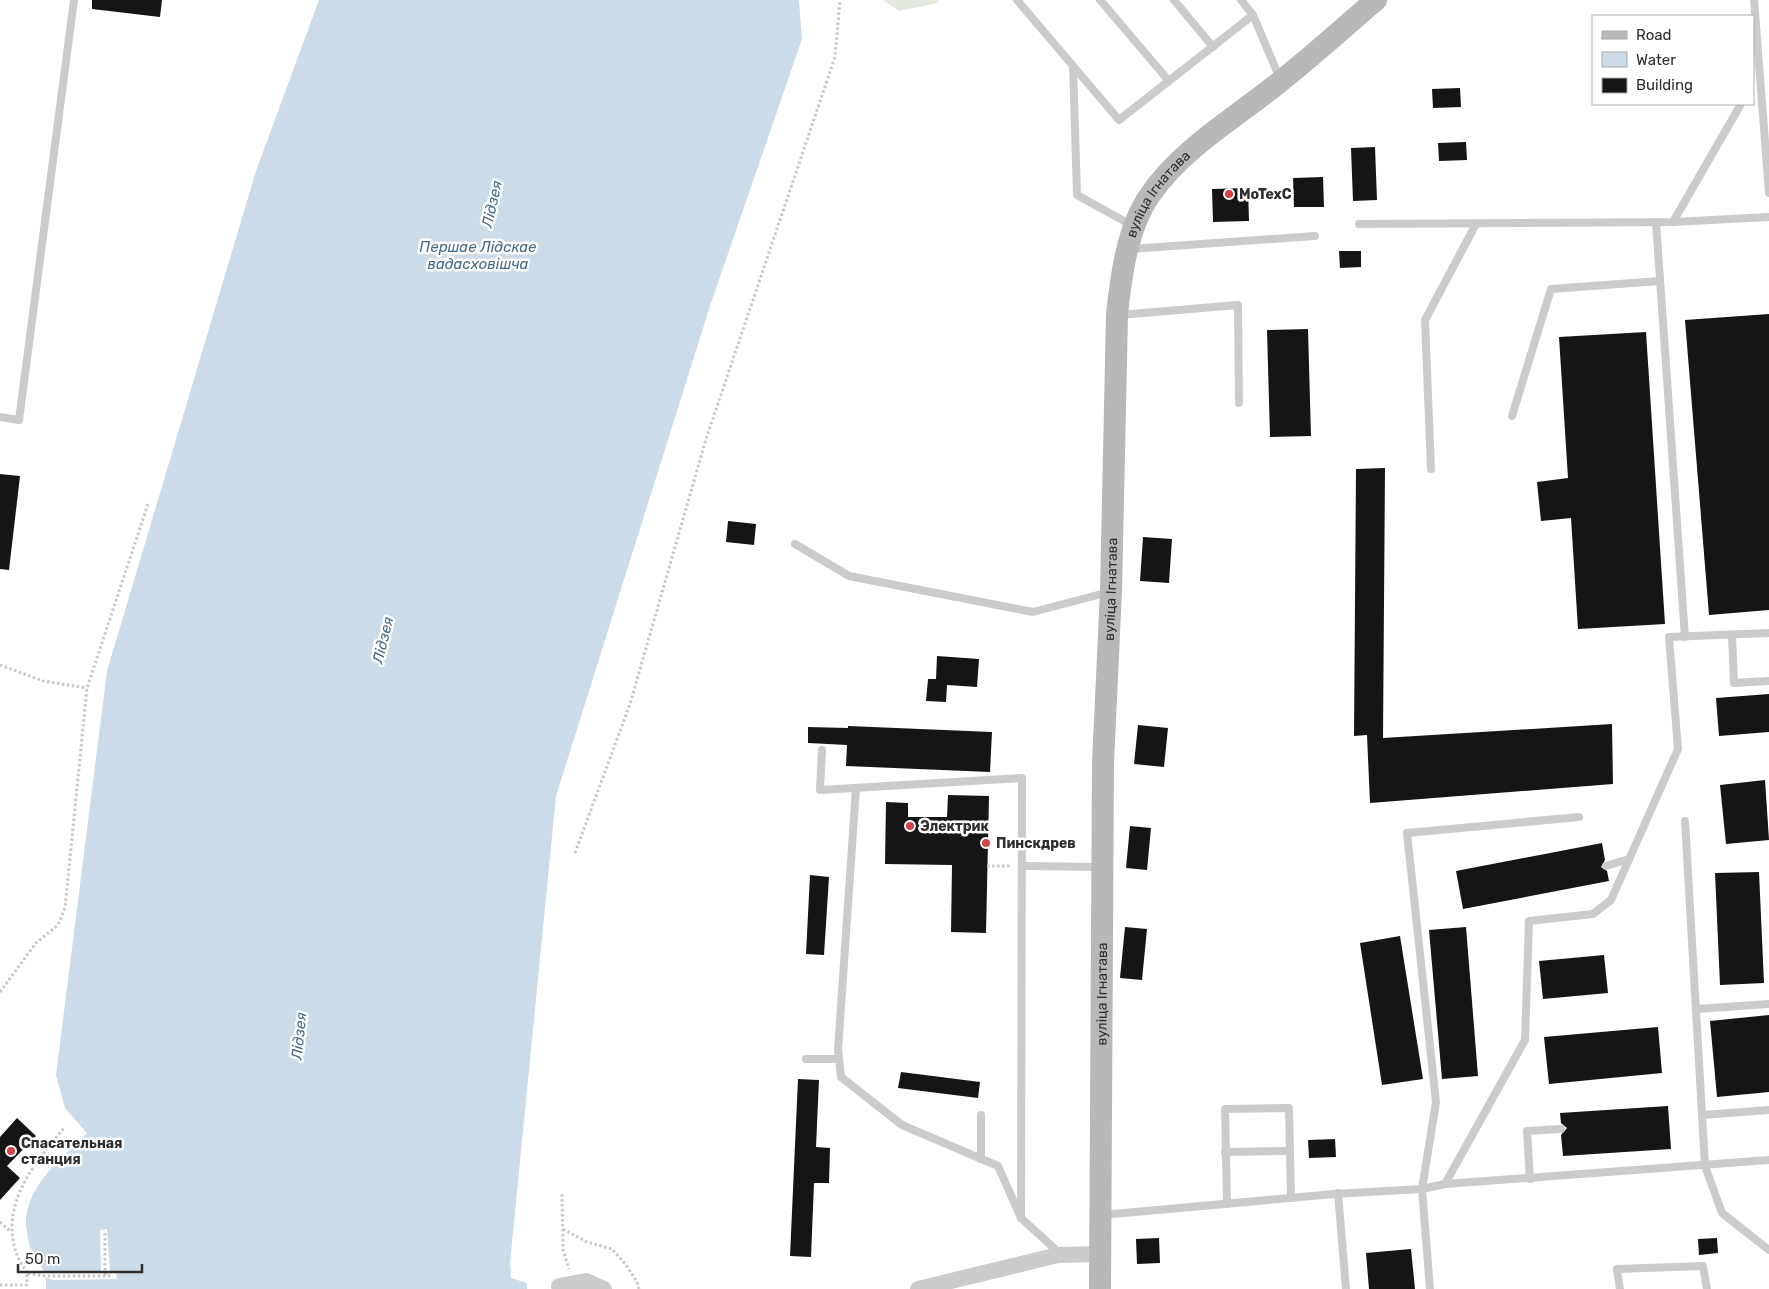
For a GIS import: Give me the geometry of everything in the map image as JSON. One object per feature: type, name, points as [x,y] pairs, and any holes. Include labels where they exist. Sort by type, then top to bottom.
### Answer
[{"type":"street","name":"вуліца Ігнатава","points":[[1100,1289],[1103,763],[1111,591],[1117,315],[1121,277],[1135,227],[1149,196],[1181,159],[1281,81],[1376,0]]},
{"type":"street","points":[[918,1289],[1058,1255],[1100,1254]]},
{"type":"street","points":[[566,1284],[586,1281],[604,1289]]},
{"type":"lane","points":[[0,417],[19,420],[74,0]]},
{"type":"lane","points":[[1017,0],[1119,120],[1253,15]]},
{"type":"lane","points":[[1100,0],[1169,81]]},
{"type":"lane","points":[[1174,0],[1213,47]]},
{"type":"lane","points":[[1241,0],[1253,15],[1281,81]]},
{"type":"lane","points":[[1754,0],[1758,74],[1769,193]]},
{"type":"lane","points":[[1073,66],[1077,195],[1135,227]]},
{"type":"lane","points":[[1754,81],[1758,74]]},
{"type":"lane","points":[[1673,222],[1740,105]]},
{"type":"lane","points":[[1359,224],[1673,222],[1769,217]]},
{"type":"lane","points":[[1656,222],[1685,637]]},
{"type":"lane","points":[[1431,470],[1425,320],[1476,224]]},
{"type":"lane","points":[[1128,249],[1315,236]]},
{"type":"lane","points":[[1512,416],[1552,289],[1660,280]]},
{"type":"lane","points":[[1117,315],[1238,305],[1238,403]]},
{"type":"lane","points":[[796,544],[849,576],[1033,612],[1111,591]]},
{"type":"lane","points":[[1445,1184],[1526,1040],[1529,921],[1593,914],[1611,900],[1678,749],[1669,638],[1769,633]]},
{"type":"lane","points":[[1732,635],[1734,683],[1769,680]]},
{"type":"lane","points":[[822,750],[820,790],[1022,778],[1022,1218]]},
{"type":"lane","points":[[856,788],[839,1059],[841,1077],[902,1125],[998,1166],[1022,1218],[1055,1248],[1058,1255]]},
{"type":"lane","points":[[1430,1289],[1422,1188],[1436,1102],[1407,833],[1579,818]]},
{"type":"lane","points":[[1685,821],[1705,1166],[1722,1213],[1769,1250]]},
{"type":"lane","points":[[1606,866],[1629,859]]},
{"type":"lane","points":[[1022,866],[1103,867]]},
{"type":"lane","points":[[1696,1009],[1769,1004]]},
{"type":"lane","points":[[806,1059],[839,1059]]},
{"type":"lane","points":[[1227,1204],[1225,1109],[1289,1108],[1291,1198]]},
{"type":"lane","points":[[1702,1115],[1769,1110]]},
{"type":"lane","points":[[981,1115],[981,1159]]},
{"type":"lane","points":[[1530,1179],[1527,1131],[1561,1129]]},
{"type":"lane","points":[[1225,1152],[1290,1151]]},
{"type":"lane","points":[[1100,1215],[1422,1188],[1445,1184],[1769,1160]]},
{"type":"lane","points":[[1338,1194],[1346,1289]]},
{"type":"lane","points":[[1620,1289],[1617,1270],[1703,1266],[1707,1289]]},
{"type":"path","points":[[575,853],[630,704],[706,439],[835,57],[840,0]]},
{"type":"path","points":[[0,992],[36,943],[58,926],[65,908],[87,688],[148,504]]},
{"type":"path","points":[[0,665],[43,682],[87,688]]},
{"type":"path","points":[[987,866],[1022,866]]},
{"type":"path","points":[[0,1284],[27,1285],[27,1273],[16,1253],[11,1232],[13,1210],[20,1188],[33,1165],[64,1128]]},
{"type":"path","points":[[562,1194],[566,1284]]},
{"type":"path","points":[[0,1222],[11,1232]]},
{"type":"path","points":[[563,1230],[587,1242],[612,1249],[626,1265],[637,1282],[639,1289]]},
{"type":"path","points":[[105,1234],[105,1276]]},
{"type":"path","points":[[27,1273],[45,1276],[113,1276]]},
{"type":"shaded area","points":[[883,0],[938,0],[938,3],[899,11]]},
{"type":"water","name":"Першае Лідскае вадасховішча","points":[[319,0],[799,0],[802,39],[710,306],[556,796],[510,1263],[511,1278],[527,1283],[527,1289],[46,1289],[46,1277],[29,1244],[26,1226],[27,1210],[41,1182],[51,1169],[87,1133],[65,1108],[56,1075],[107,671],[256,171]]},
{"type":"pier","points":[[40,1177],[42,1178],[31,1196],[25,1218],[29,1245],[38,1264],[45,1272],[101,1272],[100,1230],[107,1229],[110,1272],[116,1273],[117,1279],[52,1280],[43,1276],[31,1258],[23,1233],[23,1217],[28,1195]]},
{"type":"building","points":[[92,0],[162,0],[160,17],[92,9]]},
{"type":"building","points":[[1460,88],[1461,107],[1433,108],[1432,89]]},
{"type":"building","points":[[1466,142],[1467,160],[1439,161],[1438,143]]},
{"type":"building","points":[[1375,147],[1377,200],[1353,201],[1351,148]]},
{"type":"building","points":[[1323,177],[1324,207],[1294,207],[1293,178]]},
{"type":"building","points":[[1248,188],[1249,221],[1213,222],[1212,189]]},
{"type":"building","points":[[1339,251],[1361,251],[1361,267],[1340,268]]},
{"type":"building","points":[[1769,314],[1769,610],[1709,615],[1685,320]]},
{"type":"building","points":[[1308,329],[1311,436],[1270,437],[1267,330]]},
{"type":"building","points":[[1646,332],[1665,624],[1578,629],[1571,518],[1541,521],[1537,482],[1568,478],[1559,337]]},
{"type":"building","points":[[1385,468],[1383,738],[1612,724],[1613,784],[1370,803],[1367,735],[1354,736],[1356,469]]},
{"type":"building","points":[[0,474],[20,476],[9,570],[0,569]]},
{"type":"building","points":[[728,521],[756,524],[754,545],[726,542]]},
{"type":"building","points":[[1143,537],[1172,539],[1169,583],[1140,581]]},
{"type":"building","points":[[937,656],[979,659],[977,687],[947,685],[946,702],[926,701],[928,679],[936,679]]},
{"type":"building","points":[[1769,694],[1769,732],[1719,736],[1716,698]]},
{"type":"building","points":[[1138,725],[1168,728],[1164,767],[1134,764]]},
{"type":"building","points":[[848,726],[992,732],[990,772],[846,766],[847,745],[808,743],[808,727],[848,728]]},
{"type":"building","points":[[1765,780],[1769,840],[1726,844],[1720,785]]},
{"type":"building","points":[[948,795],[989,796],[986,933],[951,932],[952,865],[885,864],[886,802],[908,803],[908,817],[947,817]]},
{"type":"building","points":[[1130,826],[1151,828],[1147,870],[1126,868]]},
{"type":"building","points":[[1602,843],[1605,860],[1601,867],[1607,871],[1609,881],[1463,909],[1456,871]]},
{"type":"building","points":[[1759,872],[1764,983],[1720,985],[1715,873]]},
{"type":"building","points":[[810,875],[829,877],[824,955],[806,954]]},
{"type":"building","points":[[1125,927],[1147,929],[1142,980],[1120,978]]},
{"type":"building","points":[[1466,927],[1478,1076],[1442,1079],[1429,930]]},
{"type":"building","points":[[1400,936],[1423,1079],[1382,1085],[1360,943]]},
{"type":"building","points":[[1604,955],[1608,993],[1543,999],[1539,961]]},
{"type":"building","points":[[1769,1015],[1769,1092],[1717,1097],[1710,1021]]},
{"type":"building","points":[[1658,1027],[1662,1073],[1549,1084],[1544,1037]]},
{"type":"building","points":[[901,1072],[980,1082],[978,1098],[898,1088]]},
{"type":"building","points":[[798,1079],[819,1080],[816,1147],[830,1148],[829,1183],[814,1183],[811,1257],[790,1256]]},
{"type":"building","points":[[1668,1106],[1671,1149],[1563,1156],[1561,1135],[1567,1128],[1561,1123],[1560,1113]]},
{"type":"building","name":"Спасательная станция","points":[[17,1118],[36,1136],[7,1166],[20,1178],[0,1200],[0,1137]]},
{"type":"building","points":[[1335,1139],[1336,1157],[1309,1158],[1308,1140]]},
{"type":"building","points":[[1159,1238],[1160,1263],[1137,1264],[1136,1239]]},
{"type":"building","points":[[1717,1238],[1718,1253],[1699,1255],[1698,1239]]},
{"type":"building","points":[[1411,1249],[1415,1289],[1369,1289],[1366,1253]]},
{"type":"place","name":"MoTexC","points":[[1229,194]]},
{"type":"place","name":"Электрик","points":[[910,826]]},
{"type":"place","name":"Пинскдрев","points":[[986,843]]},
{"type":"place","name":"Спасательная станция","points":[[11,1151]]},
{"type":"water label","name":"Лідзея","points":[[492,204]]},
{"type":"water label","name":"Лідзея","points":[[383,640]]},
{"type":"water label","name":"Лідзея","points":[[299,1036]]}]
